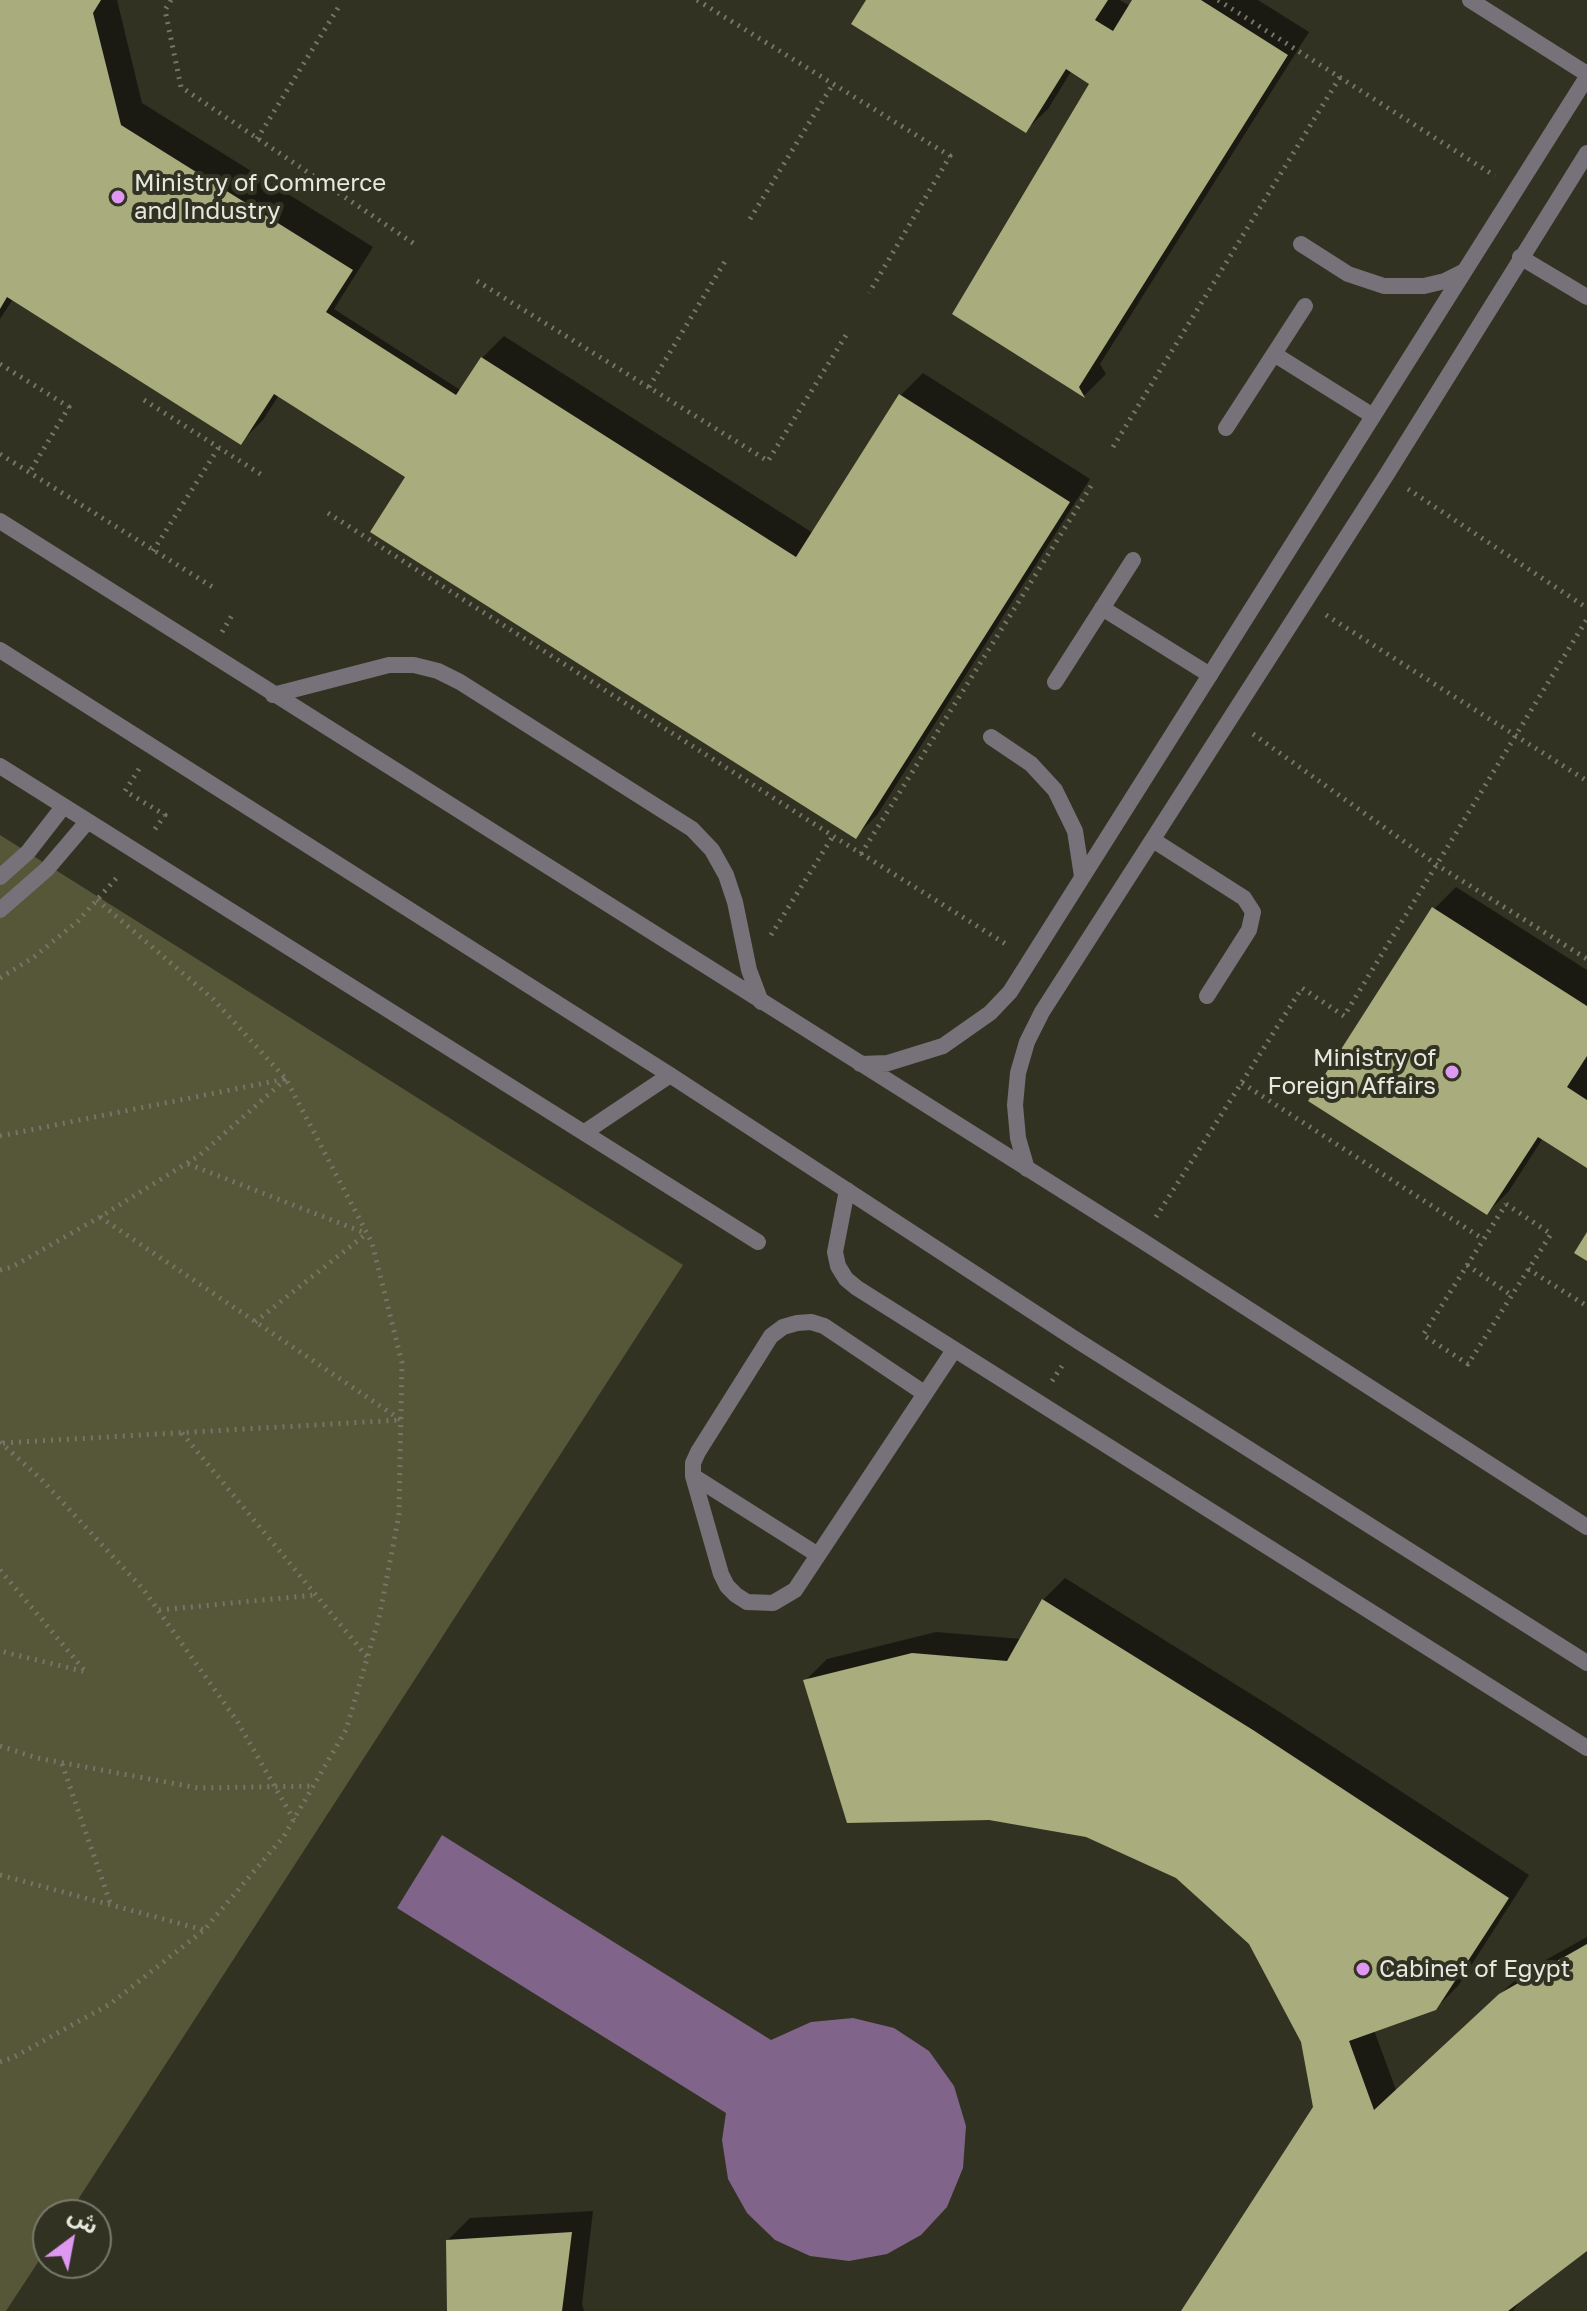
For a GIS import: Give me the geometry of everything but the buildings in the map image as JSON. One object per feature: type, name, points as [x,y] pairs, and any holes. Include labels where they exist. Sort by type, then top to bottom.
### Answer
[{"type":"street","points":[[860,1064],[888,1063],[943,1046],[990,1013],[1010,992],[1587,76],[1470,0]]},
{"type":"street","points":[[1027,1169],[1018,1138],[1015,1105],[1018,1073],[1027,1042],[1042,1012],[1387,474],[1587,153]]},
{"type":"street","points":[[1301,244],[1348,274],[1384,286],[1424,286],[1463,272]]},
{"type":"street","points":[[1520,257],[1587,297]]},
{"type":"street","points":[[1226,428],[1305,306]]},
{"type":"street","points":[[1274,354],[1373,416]]},
{"type":"street","points":[[0,521],[1141,1240],[1587,1527]]},
{"type":"street","points":[[1055,682],[1133,560]]},
{"type":"street","points":[[1102,608],[1210,675]]},
{"type":"street","points":[[0,650],[670,1075],[1078,1341],[1587,1663]]},
{"type":"street","points":[[273,695],[389,665],[426,668],[460,682],[692,829],[712,850],[726,875],[735,902],[749,970],[761,1002]]},
{"type":"street","points":[[991,737],[1031,764],[1055,790],[1075,831],[1082,876]]},
{"type":"street","points":[[0,766],[758,1242]]},
{"type":"street","points":[[0,877],[28,852],[63,807]]},
{"type":"street","points":[[0,910],[47,869],[87,822]]},
{"type":"street","points":[[1153,840],[1244,898],[1253,912],[1249,930],[1207,996]]},
{"type":"street","points":[[585,1132],[670,1075]]},
{"type":"street","points":[[847,1190],[835,1252],[838,1266],[846,1279],[1587,1748]]},
{"type":"street","points":[[924,1393],[824,1326],[811,1322],[797,1323],[783,1327],[771,1336],[693,1463],[693,1476],[721,1574],[736,1595],[760,1605],[785,1598],[795,1590],[954,1350]]},
{"type":"street","points":[[693,1476],[818,1555]]},
{"type":"path","points":[[171,0],[165,10],[181,87],[416,245]]},
{"type":"path","points":[[697,0],[950,156],[869,293]]},
{"type":"path","points":[[1218,0],[1516,189]]},
{"type":"path","points":[[257,139],[338,8]]},
{"type":"path","points":[[1113,447],[1340,77]]},
{"type":"path","points":[[750,219],[833,84]]},
{"type":"path","points":[[649,387],[727,258]]},
{"type":"path","points":[[477,281],[768,461],[848,332]]},
{"type":"path","points":[[0,364],[69,407],[29,473]]},
{"type":"path","points":[[144,400],[265,477]]},
{"type":"path","points":[[153,551],[219,447]]},
{"type":"path","points":[[0,454],[214,588]]},
{"type":"path","points":[[1387,474],[1587,608]]},
{"type":"path","points":[[861,854],[1091,486]]},
{"type":"path","points":[[328,513],[1030,959]]},
{"type":"path","points":[[1305,601],[1587,781]]},
{"type":"path","points":[[1141,1240],[1302,988],[1344,1016],[1587,619]]},
{"type":"path","points":[[1232,718],[1437,865],[1587,959]]},
{"type":"path","points":[[749,970],[833,836]]},
{"type":"path","points":[[0,2062],[110,2004],[204,1930],[284,1836],[346,1730],[379,1618],[399,1515],[402,1363],[372,1243],[286,1079],[213,999],[97,900]]},
{"type":"path","points":[[0,1136],[286,1079]]},
{"type":"path","points":[[0,1270],[12,1267],[187,1164],[286,1079]]},
{"type":"path","points":[[1242,1083],[1483,1239]]},
{"type":"path","points":[[187,1164],[366,1233]]},
{"type":"path","points":[[1506,1204],[1551,1234],[1468,1364],[1423,1335],[1483,1239],[1506,1204]]},
{"type":"path","points":[[100,1217],[401,1420]]},
{"type":"path","points":[[255,1322],[366,1233]]},
{"type":"path","points":[[1467,1265],[1511,1295]]},
{"type":"path","points":[[1528,1269],[1587,1306]]},
{"type":"path","points":[[1038,1402],[1078,1341]]},
{"type":"path","points":[[1,1442],[401,1420]]},
{"type":"path","points":[[181,1432],[368,1658]]},
{"type":"path","points":[[1,1442],[51,1490],[143,1589],[237,1721],[294,1820]]},
{"type":"path","points":[[0,1570],[86,1672],[0,1651]]},
{"type":"path","points":[[158,1610],[315,1595]]},
{"type":"path","points":[[0,1746],[62,1763],[198,1788],[314,1786]]},
{"type":"path","points":[[62,1763],[111,1905]]},
{"type":"path","points":[[0,1875],[204,1930]]},
{"type":"green space","points":[[0,835],[683,1265],[78,2199],[32,2199],[32,2271],[6,2311],[0,2311]]},
{"type":"shaded area","points":[[442,1835],[771,2040],[811,2022],[853,2018],[894,2028],[929,2051],[954,2086],[966,2126],[963,2168],[947,2207],[921,2235],[887,2254],[849,2261],[810,2256],[775,2240],[747,2213],[728,2179],[722,2140],[726,2113],[397,1908]]},
{"type":"place","name":"Ministry of Commerce and Industry","points":[[118,197]]},
{"type":"place","name":"Ministry of Foreign Affairs","points":[[1452,1072]]},
{"type":"place","name":"Cabinet of Egypt","points":[[1363,1969]]}]
